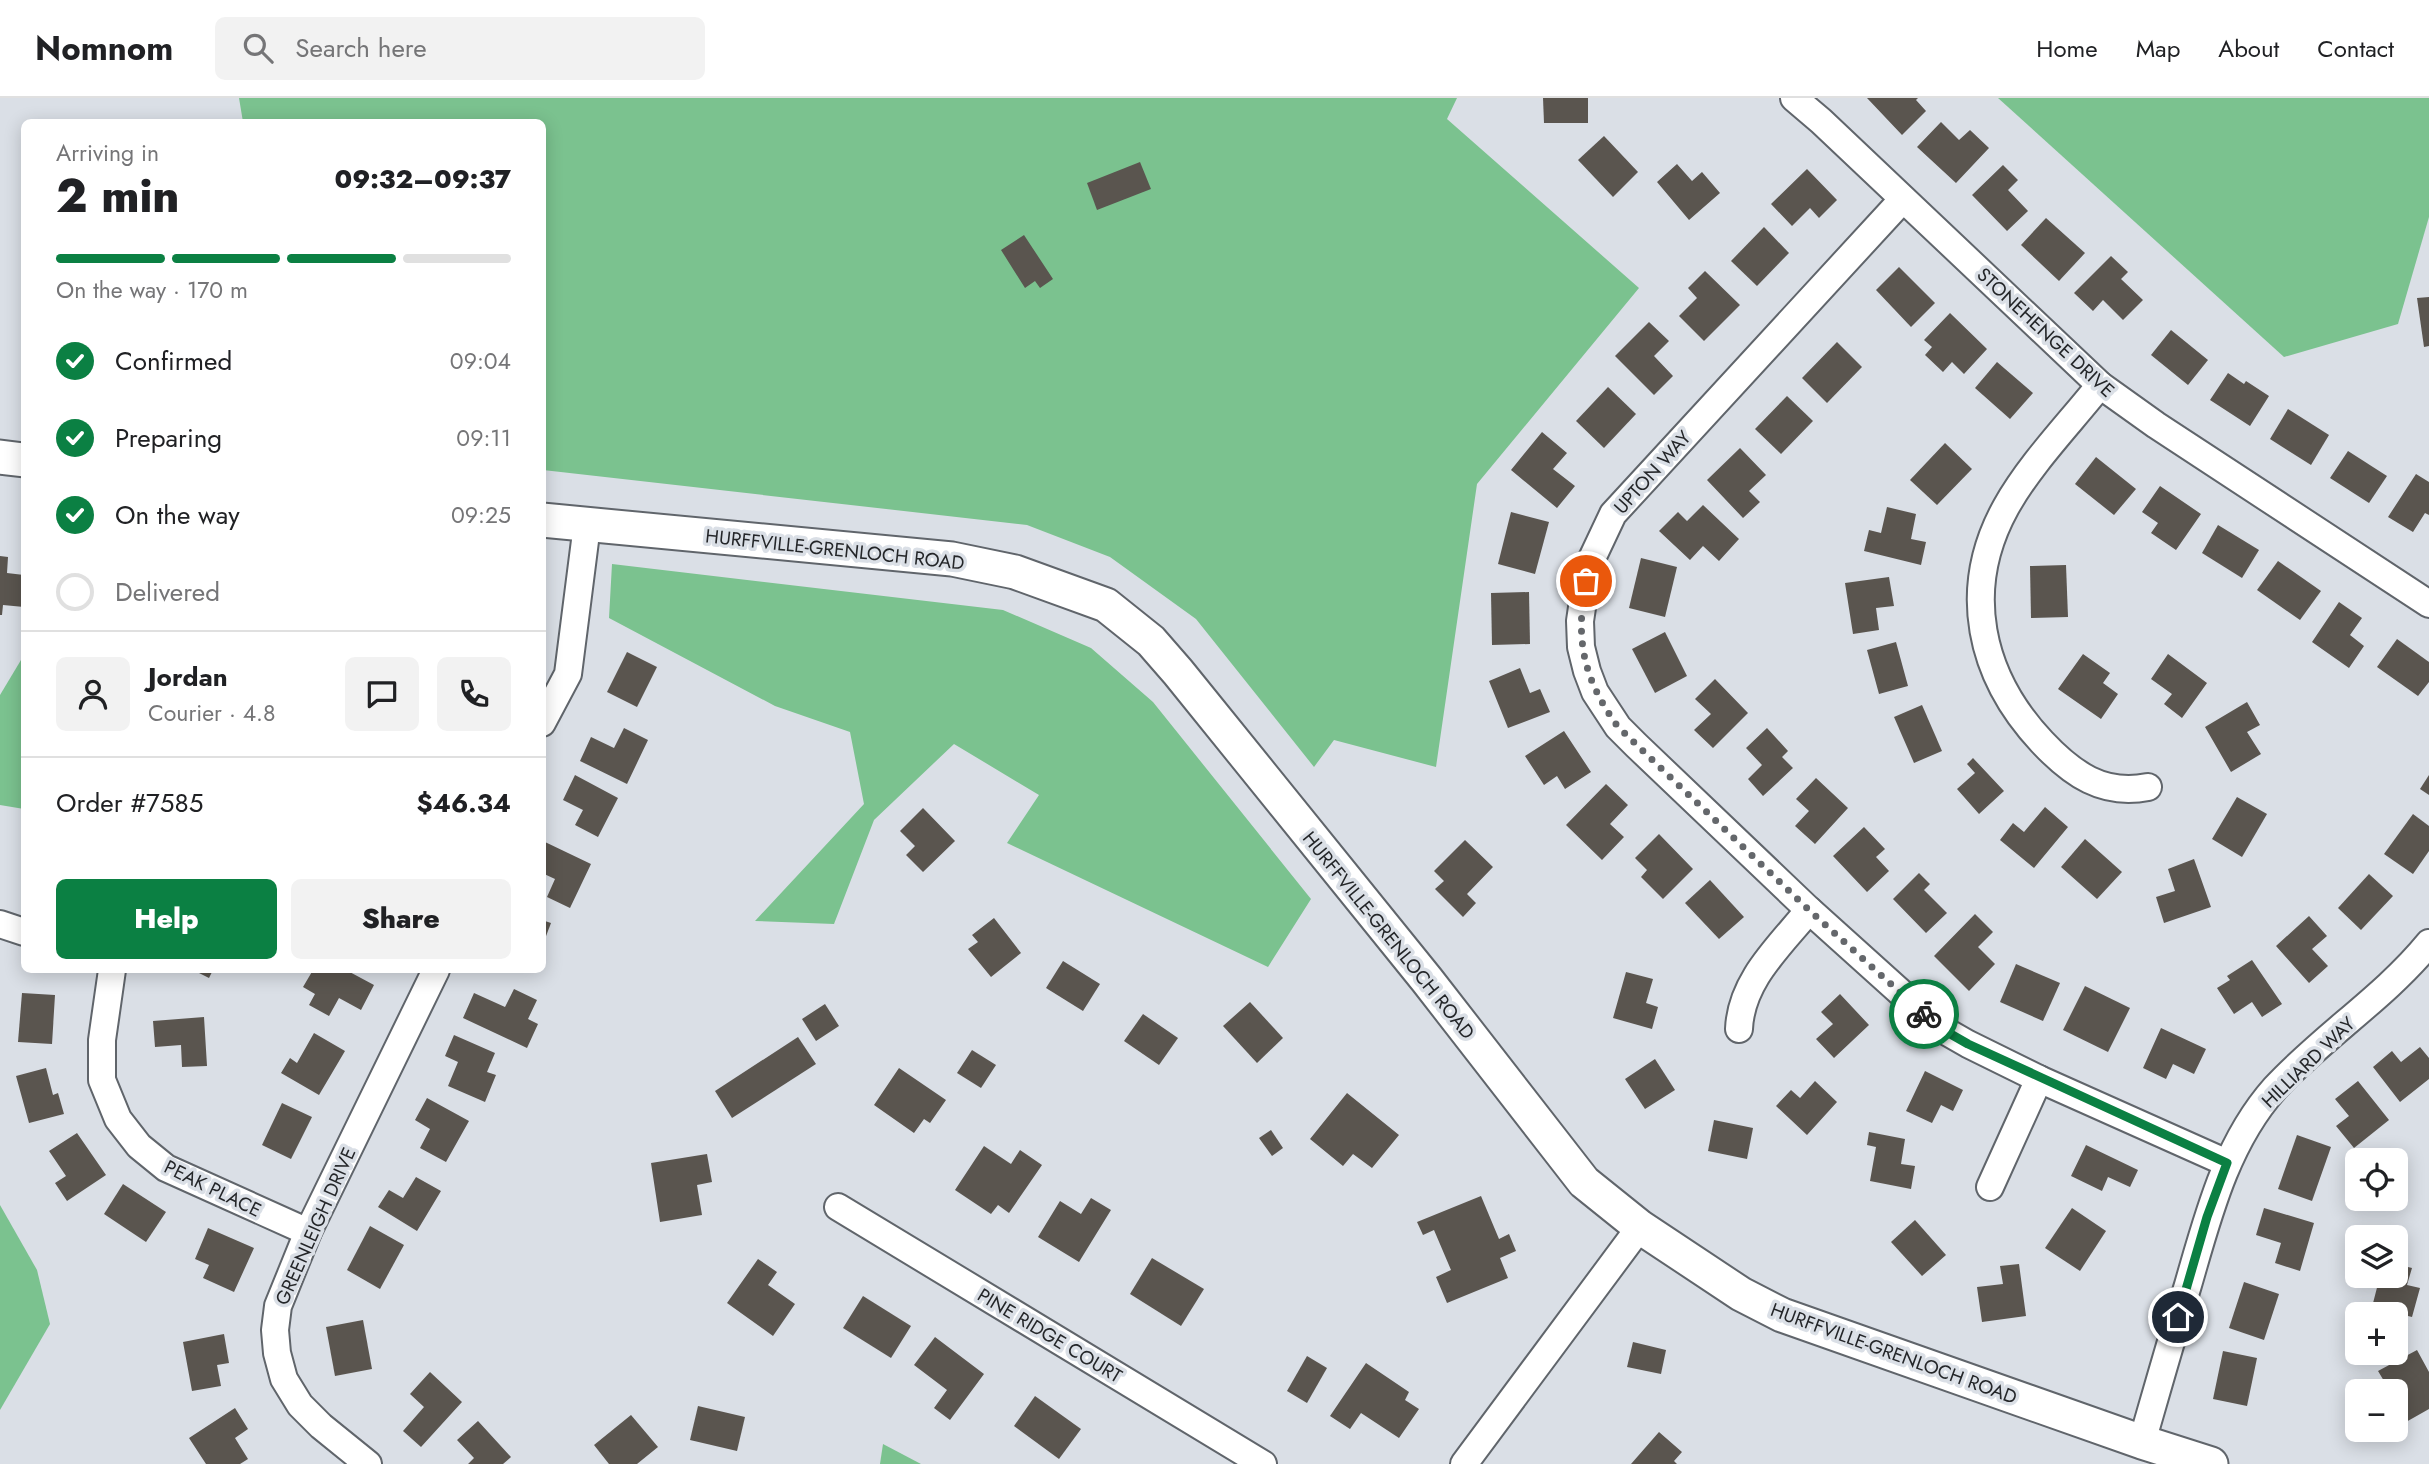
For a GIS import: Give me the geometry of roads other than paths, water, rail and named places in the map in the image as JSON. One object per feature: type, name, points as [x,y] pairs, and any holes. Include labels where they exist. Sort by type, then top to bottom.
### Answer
[{"type":"main road","points":[[0,457],[21,460]]},
{"type":"main road","name":"HURFFVILLE-GRENLOCH ROAD","points":[[546,520],[952,559],[1015,572],[1106,606],[1151,641],[1178,671],[1427,980],[1584,1182],[1640,1227],[1741,1294],[1782,1315],[2211,1464]]},
{"type":"street","name":"STONEHENGE DRIVE","points":[[1794,98],[2100,385],[2156,425],[2429,604]]},
{"type":"street","name":"UPTON WAY","points":[[1903,199],[1613,514],[1588,567],[1583,595],[1581,647],[1587,671],[1606,710],[1636,745],[1809,910],[1940,1028],[2039,1079],[2227,1163]]},
{"type":"street","points":[[2100,385],[2016,490],[2004,510],[1986,556],[1980,605],[1983,633],[1990,663],[2004,693],[2023,722],[2048,749],[2095,784],[2129,791],[2148,787]]},
{"type":"street","points":[[546,715],[568,674],[587,525]]},
{"type":"street","points":[[1739,1029],[1740,1010],[1757,973],[1809,910]]},
{"type":"street","points":[[0,924],[21,931]]},
{"type":"street","name":"HILLIARD WAY","points":[[2142,1442],[2207,1217],[2227,1163],[2245,1129],[2275,1088],[2381,995],[2429,943]]},
{"type":"street","name":"PEAK PLACE","points":[[112,973],[102,1040],[102,1080],[118,1119],[139,1146],[166,1168],[308,1232]]},
{"type":"street","name":"GREENLEIGH DRIVE","points":[[368,1464],[300,1405],[284,1379],[276,1353],[278,1306],[308,1232],[435,973]]},
{"type":"street","points":[[1990,1187],[2039,1079]]},
{"type":"street","name":"PINE RIDGE COURT","points":[[838,1207],[1263,1464]]},
{"type":"street","points":[[1464,1464],[1640,1227]]}]
